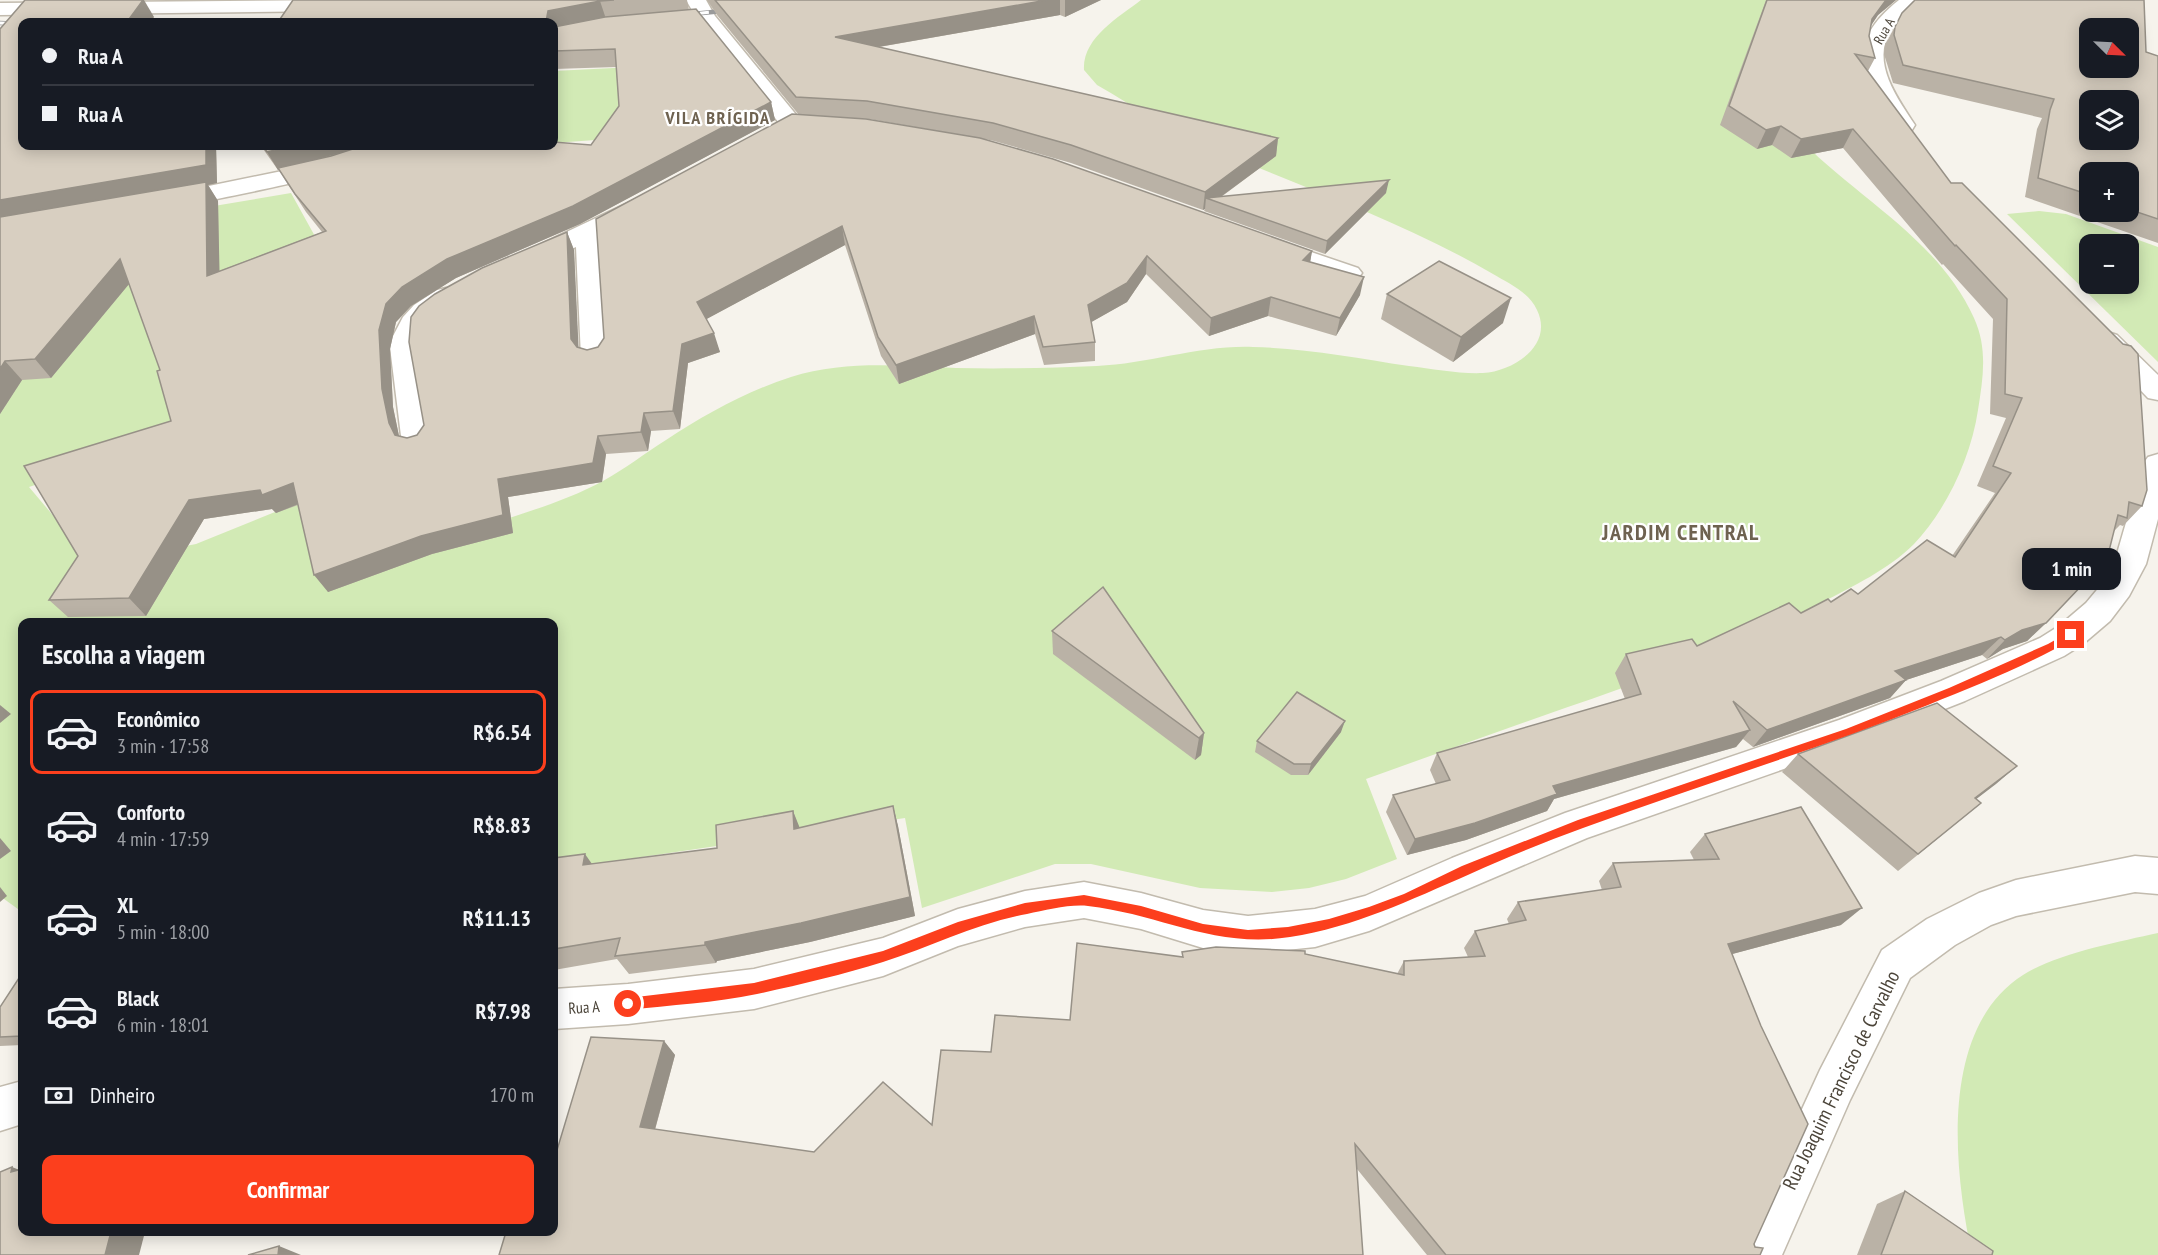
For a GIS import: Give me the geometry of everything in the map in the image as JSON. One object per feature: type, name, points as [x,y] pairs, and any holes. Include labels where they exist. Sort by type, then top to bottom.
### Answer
[{"type":"street","name":"Rua A","points":[[1911,0],[1886,23],[1874,44],[1872,54],[1876,79],[1914,140]]},
{"type":"street","points":[[0,9],[349,4]]},
{"type":"street","points":[[682,20],[701,9],[780,128],[847,127]]},
{"type":"street","points":[[151,204],[300,175],[381,150]]},
{"type":"street","points":[[505,270],[588,232],[659,194]]},
{"type":"street","points":[[588,232],[595,357]]},
{"type":"street","points":[[1253,239],[1349,273]]},
{"type":"street","points":[[417,444],[403,347],[405,334],[411,322],[425,309],[463,288]]},
{"type":"street","points":[[2092,325],[2158,391]]},
{"type":"street","name":"Rua A","points":[[558,1009],[628,1004],[754,989],[883,957],[958,928],[1025,909],[1084,900],[1141,911],[1203,929],[1248,935],[1315,928],[1369,913],[1466,870],[1578,825],[1849,732],[1953,691],[2052,647],[2071,635],[2098,612],[2118,587],[2130,564],[2158,464]]},
{"type":"street","name":"Rua Joaquim Francisco de Carvalho","points":[[1758,1255],[1835,1085],[1896,964],[1979,911],[2016,898],[2135,874],[2158,876]]},
{"type":"street","points":[[0,1109],[18,1104]]},
{"type":"green space","points":[[1141,0],[1826,0],[1794,133],[1841,177],[1892,218],[1938,263],[1958,289],[1974,318],[1981,341],[1983,375],[1975,428],[1963,464],[1947,499],[1914,544],[1882,570],[1759,634],[1663,673],[1366,779],[1397,859],[1346,879],[1309,888],[1272,892],[1200,888],[1091,864],[1055,864],[922,908],[905,818],[558,869],[558,618],[18,618],[18,909],[0,896],[0,262],[190,210],[291,193],[332,267],[181,436],[29,487],[94,564],[196,544],[428,450],[471,531],[588,489],[695,422],[742,396],[791,377],[832,368],[873,365],[956,368],[1097,366],[1214,349],[1253,347],[1312,351],[1446,371],[1483,373],[1507,367],[1528,354],[1536,345],[1541,323],[1537,310],[1524,293],[1511,285],[1425,238],[1183,135],[1097,85],[1084,70],[1085,59],[1095,38]]},
{"type":"green space","points":[[633,67],[609,139],[558,143],[558,71]]},
{"type":"green space","points":[[2039,211],[2066,214],[2079,219],[2079,222],[2088,222],[2122,234],[2079,234],[2079,285],[2007,214]]},
{"type":"green space","points":[[2139,240],[2158,247],[2158,362],[2089,294],[2139,294]]},
{"type":"green space","points":[[2158,933],[2158,1255],[1972,1255],[1960,1183],[1958,1144],[1959,1104],[1965,1065],[1977,1030],[1996,999],[2023,975],[2037,967],[2071,954]]},
{"type":"building","points":[[25,0],[143,0],[130,18],[18,18],[18,150],[206,150],[206,165],[0,200],[0,29]]},
{"type":"building","points":[[293,0],[614,0],[548,11],[547,18],[281,18]]},
{"type":"building","points":[[715,0],[1047,0],[835,37],[1278,138],[1205,192],[1071,145],[993,123],[867,101],[796,97]]},
{"type":"building","points":[[1767,0],[1886,0],[1872,19],[1869,36],[1875,58],[1855,54],[1951,183],[1962,183],[2123,344],[2131,346],[2138,354],[2147,490],[2142,506],[2129,502],[2127,518],[2118,515],[2107,559],[2046,623],[2022,630],[2005,640],[2001,637],[1895,671],[1906,680],[1767,730],[1733,701],[1750,730],[1553,786],[1557,794],[1475,823],[1415,839],[1393,795],[1450,780],[1437,753],[1641,694],[1626,654],[1692,639],[1697,646],[1789,603],[1801,613],[1828,599],[1831,602],[1851,589],[1858,594],[1927,540],[1955,557],[2011,473],[1993,466],[2022,398],[2005,394],[2007,299],[1955,246],[1853,129],[1801,139],[1781,126],[1766,130],[1729,106]]},
{"type":"building","points":[[1915,0],[2144,0],[2146,52],[2158,56],[2158,219],[2139,213],[2139,162],[2079,162],[2079,191],[2038,178],[2054,99],[1903,65],[1894,35],[1902,13]]},
{"type":"building","points":[[696,9],[771,102],[573,206],[447,259],[402,287],[386,304],[379,330],[382,389],[389,423],[395,435],[407,438],[417,435],[424,425],[409,342],[411,317],[419,306],[435,294],[482,268],[567,232],[571,339],[577,347],[587,350],[598,347],[604,338],[596,219],[792,114],[866,119],[980,138],[1053,159],[1312,251],[1303,260],[1364,277],[1340,318],[1271,297],[1211,318],[1147,256],[1127,283],[1088,305],[1095,342],[1043,347],[1034,316],[896,365],[878,337],[842,226],[697,302],[714,333],[682,344],[673,411],[644,413],[641,432],[598,436],[593,463],[498,479],[503,515],[421,536],[314,575],[293,483],[262,495],[260,490],[189,500],[129,598],[49,600],[78,556],[24,466],[171,421],[157,371],[160,370],[120,259],[35,359],[5,361],[0,369],[0,217],[206,182],[207,276],[326,231],[295,194],[278,168],[350,150],[558,150],[558,142],[591,145],[619,106],[615,49],[558,51],[558,26],[605,17]]},
{"type":"building","points":[[1389,180],[1327,241],[1206,198]]},
{"type":"building","points":[[1439,261],[1511,298],[1461,337],[1387,294]]},
{"type":"building","points":[[1103,587],[1204,733],[1199,738],[1052,631]]},
{"type":"building","points":[[1297,692],[1345,721],[1311,764],[1294,764],[1257,741]]},
{"type":"building","points":[[1937,703],[2017,766],[1975,798],[1981,803],[1918,854],[1798,754]]},
{"type":"building","points":[[893,806],[910,897],[801,923],[705,942],[705,945],[615,956],[620,938],[558,948],[558,857],[585,854],[583,865],[717,848],[716,825],[793,811],[794,829]]},
{"type":"building","points":[[1801,807],[1862,908],[1728,944],[1761,1026],[1808,1124],[1754,1244],[1755,1247],[1763,1248],[1760,1255],[1446,1255],[1355,1144],[1363,1255],[499,1255],[505,1236],[558,1236],[558,1147],[591,1037],[664,1041],[640,1127],[814,1152],[883,1082],[932,1125],[941,1050],[991,1052],[995,1015],[1070,1020],[1077,943],[1183,957],[1182,952],[1216,947],[1305,951],[1305,954],[1404,975],[1404,961],[1485,956],[1475,931],[1526,920],[1518,902],[1621,887],[1613,863],[1719,859],[1705,834]]},
{"type":"building","points":[[18,980],[18,1036],[0,1037],[0,1007]]},
{"type":"building","points":[[12,1167],[11,1172],[18,1170],[18,1236],[110,1236],[105,1255],[0,1255],[0,1172]]},
{"type":"building","points":[[1905,1191],[1993,1251],[1992,1255],[1881,1255]]},
{"type":"building","points":[[279,1246],[278,1255],[248,1255]]},
{"type":"railway","points":[[682,15],[733,10]]},
{"type":"railway","points":[[0,23],[18,24]]},
{"type":"district","name":"VILA BRÍGIDA","points":[[718,117]]},
{"type":"district","name":"JARDIM CENTRAL","points":[[1681,532]]},
{"type":"route","points":[[628,1004],[754,989],[883,957],[958,928],[1025,909],[1084,900],[1141,911],[1224,933],[1248,935],[1315,928],[1369,913],[1466,870],[1578,825],[1849,732],[1953,691],[2052,647],[2071,635]]}]
